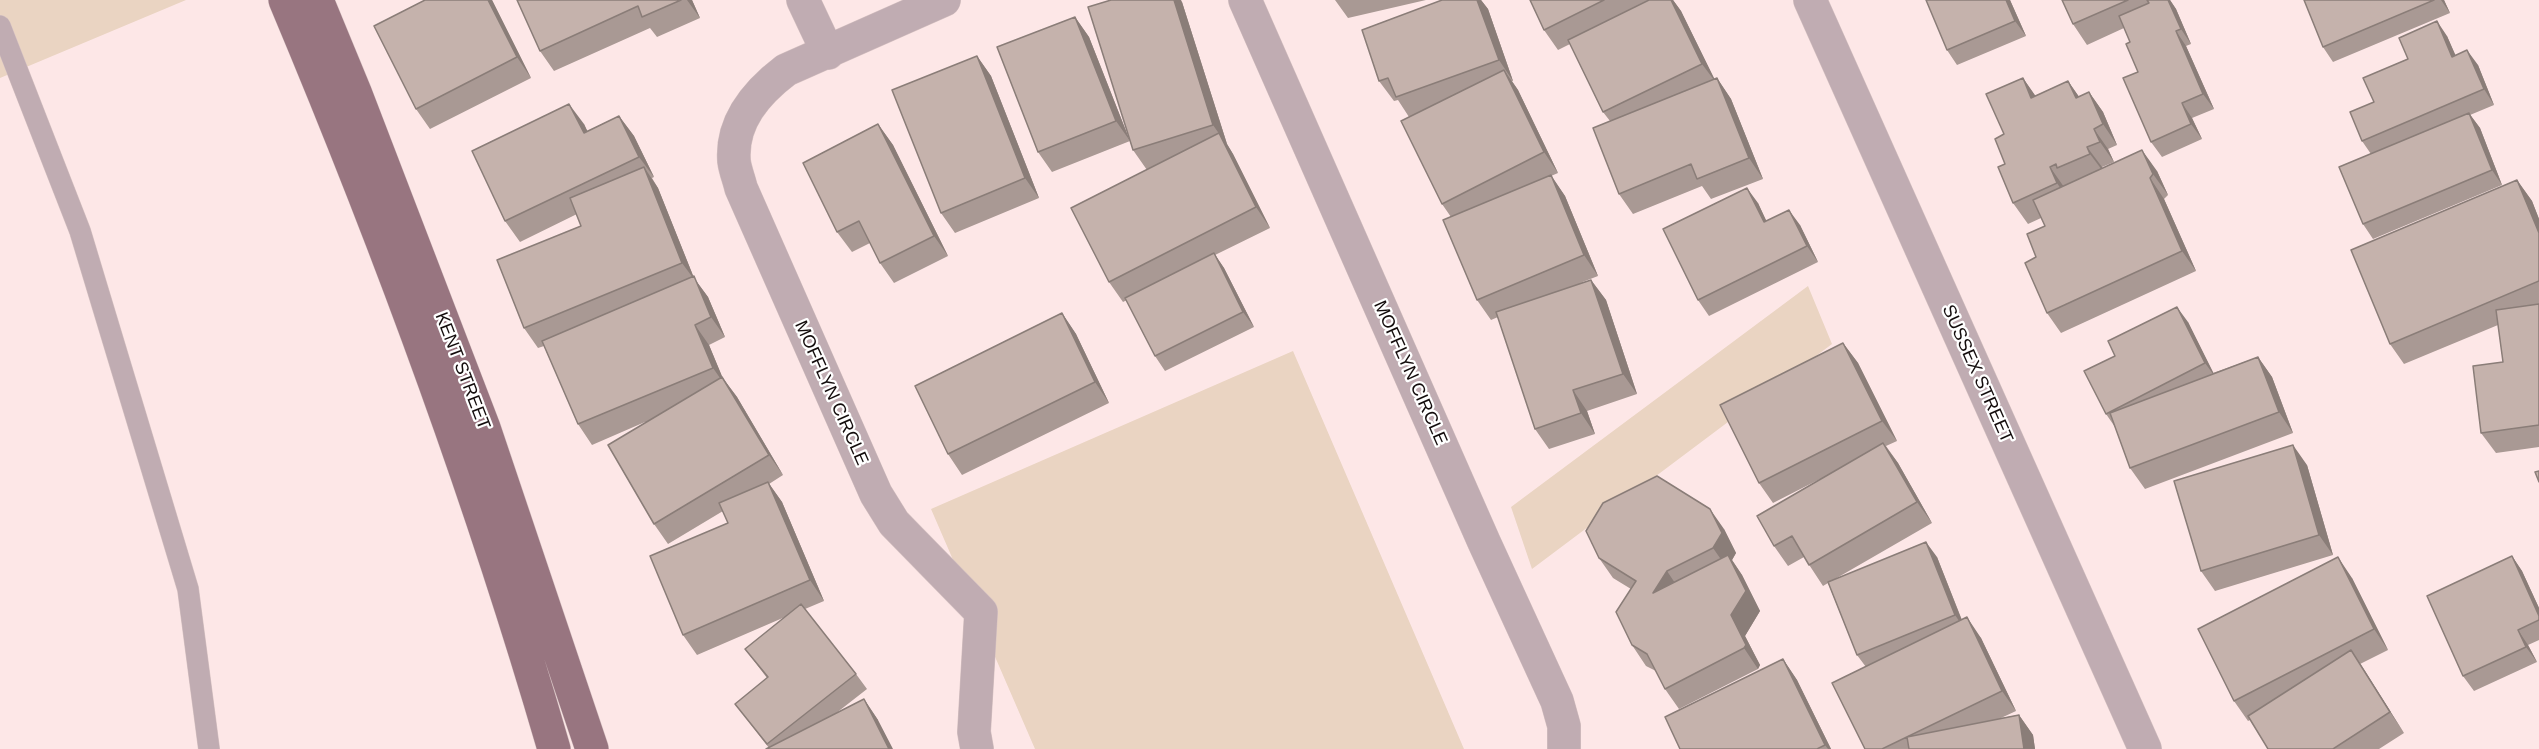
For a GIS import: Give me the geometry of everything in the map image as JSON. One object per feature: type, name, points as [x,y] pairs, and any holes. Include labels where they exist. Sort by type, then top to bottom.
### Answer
[{"type":"main road","name":"KENT STREET","points":[[285,0],[346,144],[439,391],[520,634],[554,749]]},
{"type":"main road","name":"KENT STREET","points":[[317,0],[356,92],[484,428],[592,749]]},
{"type":"street","points":[[802,0],[828,53]]},
{"type":"street","name":"MOFFLYN CIRCLE","points":[[944,0],[786,70],[765,86],[748,106],[738,128],[734,160],[741,188],[876,494],[894,523],[981,612],[974,732],[977,749]]},
{"type":"street","name":"MOFFLYN CIRCLE","points":[[1245,0],[1484,542],[1557,701],[1564,726],[1564,749]]},
{"type":"street","name":"SUSSEX STREET","points":[[1810,0],[2145,749]]},
{"type":"lane","points":[[0,26],[80,231],[188,589],[209,749]]},
{"type":"shaded area","points":[[0,0],[186,0],[0,78]]},
{"type":"shaded area","points":[[1808,286],[1832,344],[1532,569],[1511,507]]},
{"type":"shaded area","points":[[1293,351],[1464,749],[1035,749],[931,509]]},
{"type":"building","points":[[425,0],[488,0],[517,57],[416,109],[374,26]]},
{"type":"building","points":[[517,0],[681,0],[642,17],[638,6],[540,51]]},
{"type":"building","points":[[1111,0],[1174,0],[1213,125],[1133,150],[1088,7]]},
{"type":"building","points":[[1442,0],[1477,0],[1499,60],[1396,97],[1388,78],[1379,81],[1362,30]]},
{"type":"building","points":[[1530,0],[1604,0],[1544,30]]},
{"type":"building","points":[[1649,0],[1671,0],[1702,64],[1603,112],[1568,40]]},
{"type":"building","points":[[1926,0],[2006,0],[2015,21],[1947,50]]},
{"type":"building","points":[[2062,0],[2128,0],[2073,24]]},
{"type":"building","points":[[2147,0],[2168,0],[2181,29],[2176,31],[2203,94],[2182,103],[2191,124],[2151,142],[2123,78],[2138,72],[2126,44],[2130,42],[2119,16],[2149,3]]},
{"type":"building","points":[[2304,0],[2434,0],[2323,47]]},
{"type":"building","points":[[1075,17],[1116,121],[1038,152],[997,47]]},
{"type":"building","points":[[2437,21],[2452,57],[2467,50],[2484,89],[2362,141],[2350,112],[2374,102],[2363,78],[2408,59],[2399,38]]},
{"type":"building","points":[[977,56],[1025,178],[941,213],[892,90]]},
{"type":"building","points":[[1504,70],[1544,152],[1442,204],[1401,121]]},
{"type":"building","points":[[1717,78],[1749,158],[1697,179],[1691,164],[1619,194],[1593,128]]},
{"type":"building","points":[[2023,78],[2031,98],[2068,81],[2076,98],[2089,92],[2103,124],[2094,129],[2100,142],[2087,147],[2090,154],[2057,168],[2056,164],[2050,167],[2057,183],[2013,203],[1998,167],[2005,164],[1995,139],[2004,134],[1986,94]]},
{"type":"building","points":[[569,104],[584,133],[619,116],[639,157],[505,221],[472,151]]},
{"type":"building","points":[[2469,113],[2492,170],[2363,224],[2339,167]]},
{"type":"building","points":[[878,124],[934,236],[880,263],[859,221],[837,232],[803,163]]},
{"type":"building","points":[[1219,133],[1256,207],[1109,282],[1071,208]]},
{"type":"building","points":[[2142,150],[2153,174],[2150,178],[2182,251],[2047,313],[2025,263],[2036,257],[2027,234],[2045,226],[2033,200]]},
{"type":"building","points":[[644,167],[682,263],[524,328],[497,260],[581,226],[570,198]]},
{"type":"building","points":[[1551,175],[1584,255],[1477,300],[1443,220]]},
{"type":"building","points":[[2517,180],[2539,233],[2539,281],[2390,344],[2351,250]]},
{"type":"building","points":[[1747,188],[1764,222],[1789,210],[1807,246],[1698,300],[1663,229]]},
{"type":"building","points":[[1214,253],[1243,312],[1155,356],[1125,298]]},
{"type":"building","points":[[694,276],[711,317],[695,325],[713,368],[578,424],[542,341]]},
{"type":"building","points":[[1591,280],[1623,374],[1573,390],[1581,413],[1535,429],[1496,312]]},
{"type":"building","points":[[2539,304],[2539,425],[2481,433],[2473,366],[2503,362],[2496,310]]},
{"type":"building","points":[[2177,307],[2205,363],[2106,414],[2084,371],[2115,356],[2108,341]]},
{"type":"building","points":[[1062,313],[1095,382],[948,454],[915,386]]},
{"type":"building","points":[[1843,343],[1882,421],[1759,483],[1720,405]]},
{"type":"building","points":[[2258,357],[2279,412],[2130,468],[2110,413]]},
{"type":"building","points":[[722,377],[769,455],[654,524],[608,445]]},
{"type":"building","points":[[1883,443],[1917,502],[1809,565],[1792,536],[1774,546],[1757,516]]},
{"type":"building","points":[[2293,445],[2319,535],[2201,571],[2174,481]]},
{"type":"building","points":[[1657,476],[1710,509],[1722,533],[1713,548],[1667,571],[1653,593],[1728,555],[1746,591],[1731,615],[1746,645],[1744,648],[1665,689],[1647,654],[1632,645],[1616,612],[1636,581],[1599,558],[1586,531],[1603,503]]},
{"type":"building","points":[[768,482],[810,580],[683,635],[650,556],[728,523],[719,503]]},
{"type":"building","points":[[1926,542],[1955,615],[1857,655],[1828,582]]},
{"type":"building","points":[[2512,556],[2539,620],[2518,630],[2526,647],[2463,676],[2427,596]]},
{"type":"building","points":[[2338,557],[2374,629],[2234,701],[2198,629]]},
{"type":"building","points":[[801,604],[856,674],[767,744],[735,704],[768,677],[745,649]]},
{"type":"building","points":[[1967,617],[2002,691],[1882,749],[1865,749],[1832,683]]},
{"type":"building","points":[[2351,650],[2390,712],[2333,749],[2268,749],[2248,716]]},
{"type":"building","points":[[1783,659],[1825,745],[1817,749],[1680,749],[1665,717]]},
{"type":"building","points":[[864,699],[889,749],[766,749]]},
{"type":"building","points":[[2019,715],[2024,749],[1909,749],[1907,737]]}]
